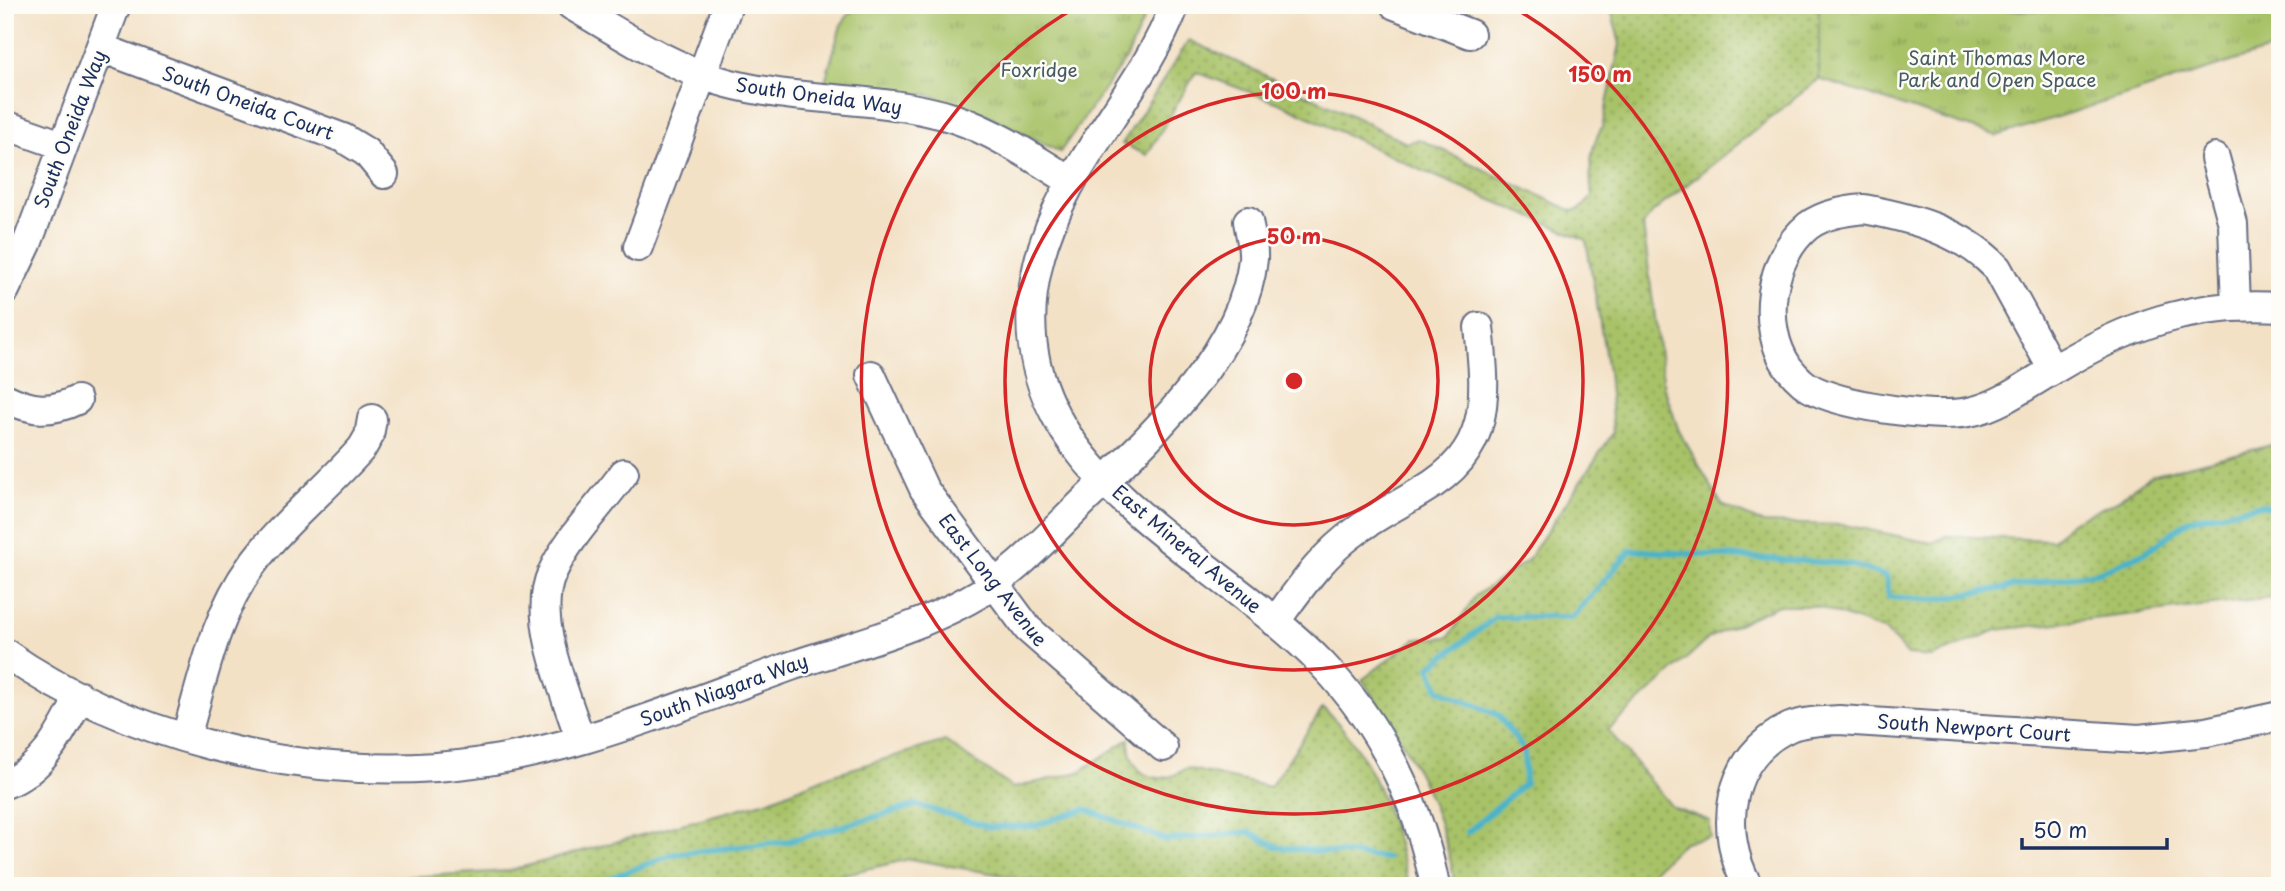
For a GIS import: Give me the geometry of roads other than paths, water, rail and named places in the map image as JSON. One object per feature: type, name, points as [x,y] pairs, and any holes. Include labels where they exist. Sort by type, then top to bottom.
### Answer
[{"type":"street","name":"South Oneida Way","points":[[5,290],[27,244],[116,5]]},
{"type":"street","name":"South Oneida Way","points":[[571,5],[702,74],[758,90],[898,106],[950,117],[992,134],[1069,180]]},
{"type":"street","points":[[638,247],[727,5]]},
{"type":"street","name":"East Mineral Avenue","points":[[1175,5],[1139,79],[1069,180],[1051,220],[1037,267],[1031,316],[1033,341],[1043,388],[1053,411],[1080,454],[1105,481],[1159,531],[1275,622],[1336,679],[1387,751],[1415,813],[1434,886]]},
{"type":"street","points":[[1395,5],[1470,34]]},
{"type":"street","name":"South Oneida Court","points":[[101,48],[343,138],[366,152],[384,174]]},
{"type":"street","points":[[5,125],[62,145]]},
{"type":"street","points":[[2215,158],[2233,223],[2236,307]]},
{"type":"street","points":[[2053,370],[1997,268],[1964,239],[1938,229],[1886,213],[1864,209],[1846,211],[1809,226],[1786,255],[1777,276],[1772,319],[1781,354],[1799,379],[1814,391],[1838,399],[1928,414],[1974,411],[2053,370],[2110,337],[2180,313],[2236,307],[2280,307]]},
{"type":"street","name":"South Niagara Way","points":[[5,653],[80,696],[186,737],[260,756],[351,769],[469,764],[531,753],[580,739],[932,617],[994,584],[1105,481],[1176,407],[1218,351],[1242,300],[1251,270],[1253,250],[1248,222]]},
{"type":"street","points":[[1275,622],[1310,573],[1340,543],[1371,519],[1446,475],[1466,454],[1481,419],[1484,400],[1479,327]]},
{"type":"street","name":"East Long Avenue","points":[[871,375],[924,489],[994,584],[1045,647],[1163,747]]},
{"type":"street","points":[[5,398],[31,409],[46,411],[77,400]]},
{"type":"street","points":[[186,737],[211,649],[238,585],[262,551],[362,448],[369,436],[372,419]]},
{"type":"street","points":[[580,739],[548,632],[545,597],[561,557],[624,473]]},
{"type":"street","points":[[5,784],[26,773],[50,750],[80,696]]},
{"type":"street","name":"South Newport Court","points":[[1748,886],[1736,860],[1731,827],[1733,795],[1752,756],[1777,735],[1805,723],[1839,720],[2139,739],[2206,732],[2280,716]]},
{"type":"waterway","points":[[1468,832],[1525,783],[1524,750],[1498,715],[1439,690],[1430,667],[1496,617],[1572,617],[1631,550],[1849,564],[1886,576],[1889,597],[1933,600],[2100,572],[2146,552],[2189,520],[2261,505],[2280,510]]},
{"type":"waterway","points":[[591,886],[673,854],[786,842],[917,805],[989,827],[1034,826],[1085,809],[1166,840],[1249,832],[1277,847],[1387,858]]},
{"type":"park label","name":"Saint Thomas More Park and Open Space","points":[[1997,69]]},
{"type":"park label","name":"Foxridge","points":[[1039,70]]}]
